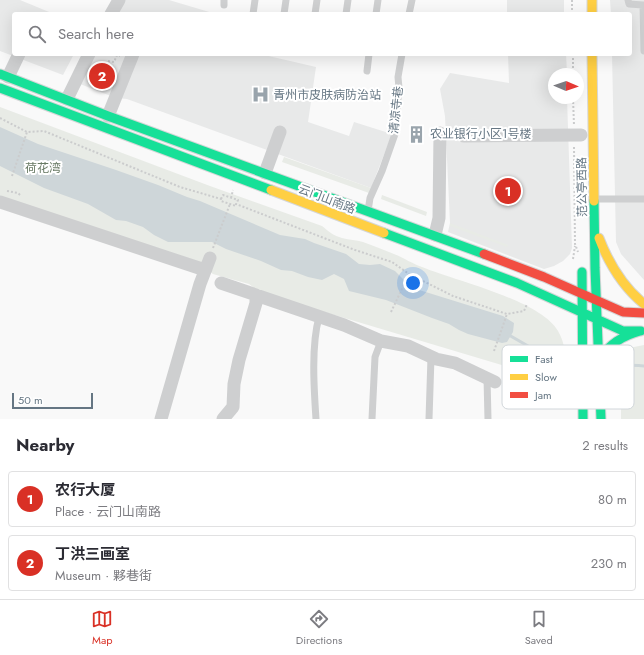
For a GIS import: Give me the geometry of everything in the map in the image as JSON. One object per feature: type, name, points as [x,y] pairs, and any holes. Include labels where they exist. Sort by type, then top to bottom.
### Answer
[{"type":"main road","points":[[592,0],[592,12]]},
{"type":"main road","name":"范公亭西路","points":[[592,56],[598,345]]},
{"type":"main road","name":"云门山南路","points":[[4,75],[108,116],[434,235],[544,277],[623,312],[644,313]]},
{"type":"main road","name":"云门山南路","points":[[0,88],[517,283],[623,331],[642,331]]},
{"type":"main road","points":[[260,186],[265,173]]},
{"type":"main road","points":[[595,226],[605,252],[616,274],[626,288],[644,304]]},
{"type":"main road","points":[[582,264],[582,345]]},
{"type":"main road","points":[[610,345],[624,336],[642,331]]},
{"type":"main road","points":[[583,409],[583,419]]},
{"type":"main road","name":"范公亭西路","points":[[601,409],[601,419]]},
{"type":"street","points":[[112,12],[119,0]]},
{"type":"street","points":[[4,75],[18,56]]},
{"type":"street","points":[[67,99],[88,56]]},
{"type":"street","points":[[108,116],[132,56]]},
{"type":"street","points":[[265,173],[280,132]]},
{"type":"street","points":[[434,235],[439,218],[440,133]]},
{"type":"street","points":[[464,136],[580,135]]},
{"type":"street","points":[[0,202],[199,268],[208,263]]},
{"type":"street","points":[[161,419],[200,284],[208,263]]},
{"type":"street","points":[[221,283],[344,325],[381,341],[408,346],[431,357],[455,363],[491,380]]},
{"type":"street","points":[[223,419],[233,407],[234,384],[239,360],[256,303],[256,295]]},
{"type":"lane","points":[[253,12],[255,0]]},
{"type":"lane","points":[[284,12],[286,0]]},
{"type":"lane","points":[[315,12],[317,0]]},
{"type":"lane","points":[[346,12],[348,0]]},
{"type":"lane","points":[[376,12],[378,0]]},
{"type":"lane","points":[[409,12],[412,0]]},
{"type":"lane","points":[[628,0],[629,4],[643,5],[644,50]]},
{"type":"lane","points":[[367,72],[369,56]]},
{"type":"lane","name":"清凉寺巷","points":[[368,211],[370,198],[382,171],[395,134],[399,88],[398,77],[402,56]]},
{"type":"lane","points":[[594,199],[644,199]]},
{"type":"lane","points":[[316,419],[314,386],[316,329],[319,317]]},
{"type":"lane","points":[[372,419],[374,357],[381,341]]},
{"type":"lane","points":[[429,419],[431,357]]},
{"type":"lane","points":[[488,419],[491,380]]},
{"type":"path","points":[[572,0],[572,12]]},
{"type":"path","points":[[573,56],[573,68]]},
{"type":"path","points":[[572,261],[576,244],[580,135],[574,104]]},
{"type":"path","points":[[0,118],[27,132],[44,131],[180,187],[221,199],[221,201],[236,206],[236,204],[355,250],[392,262],[409,274],[453,296],[507,314],[524,311],[527,304]]},
{"type":"path","points":[[12,176],[27,132]]},
{"type":"path","points":[[231,198],[234,188]]},
{"type":"path","points":[[221,199],[223,195],[238,200],[236,204]]},
{"type":"path","points":[[208,263],[230,204]]},
{"type":"path","points":[[576,244],[582,264]]},
{"type":"path","points":[[391,312],[409,274]]},
{"type":"path","points":[[494,351],[507,314]]},
{"type":"shaded area","points":[[0,0],[20,0],[49,12],[12,12],[12,56],[0,51]]},
{"type":"shaded area","points":[[124,0],[169,0],[209,12],[116,12]]},
{"type":"shaded area","points":[[507,0],[564,0],[564,12],[507,12]]},
{"type":"shaded area","points":[[610,0],[644,0],[644,280],[621,254],[616,242],[612,56],[632,56],[632,12],[611,12]]},
{"type":"shaded area","points":[[13,56],[73,56],[63,75]]},
{"type":"shaded area","name":"青州市皮肤病防治站","points":[[91,56],[269,56],[316,67],[308,122],[349,136],[354,122],[392,134],[371,188],[127,99],[116,98],[80,84]]},
{"type":"shaded area","points":[[508,56],[566,56],[567,68],[548,68],[548,104],[567,104],[572,248],[570,254],[563,261],[544,269],[448,232],[450,223],[445,116],[440,89],[450,73],[509,83]]},
{"type":"shaded area","points":[[0,127],[38,144],[116,170],[200,201],[280,235],[305,239],[346,254],[359,264],[380,264],[395,271],[408,284],[416,289],[503,316],[514,323],[513,332],[507,342],[502,343],[468,334],[449,324],[386,300],[349,291],[344,279],[334,274],[322,280],[292,271],[281,270],[261,261],[226,249],[212,242],[168,242],[154,235],[143,227],[126,221],[116,220],[88,204],[44,188],[0,166]]},
{"type":"green space","name":"荷花湾","points":[[0,107],[210,186],[322,226],[339,237],[363,242],[419,266],[516,301],[534,310],[548,320],[558,331],[563,345],[502,345],[502,365],[261,293],[249,284],[213,274],[206,269],[0,196]]},
{"type":"green space","points":[[284,157],[371,188],[369,193],[282,162]]},
{"type":"green space","points":[[382,195],[427,212],[426,216],[381,199]]},
{"type":"green space","points":[[450,223],[508,245],[507,247],[450,226]]},
{"type":"green space","points":[[644,345],[644,419],[621,419],[621,409],[634,409],[634,347]]},
{"type":"waterway","points":[[507,334],[526,345]]},
{"type":"waterway","points":[[634,365],[644,366]]},
{"type":"traffic: fast","points":[[0,74],[108,116],[484,254]]},
{"type":"traffic: fast","points":[[0,88],[271,190]]},
{"type":"traffic: fast","points":[[594,201],[598,345]]},
{"type":"traffic: fast","points":[[384,233],[517,283],[623,331],[641,331]]},
{"type":"traffic: fast","points":[[582,272],[582,345]]},
{"type":"traffic: fast","points":[[612,345],[628,335],[640,331]]},
{"type":"traffic: fast","points":[[583,409],[583,419]]},
{"type":"traffic: fast","points":[[601,409],[601,419]]},
{"type":"traffic: slow","points":[[592,0],[592,12]]},
{"type":"traffic: slow","points":[[592,56],[594,201]]},
{"type":"traffic: slow","points":[[271,190],[384,233]]},
{"type":"traffic: slow","points":[[599,238],[607,257],[617,274],[629,290],[644,304]]},
{"type":"traffic: jam","points":[[484,254],[544,277],[623,312],[644,313]]},
{"type":"place","name":"丁洪三画室","points":[[102,76]]},
{"type":"place","name":"青州市皮肤病防治站","points":[[260,95]]},
{"type":"place","name":"农业银行小区1号楼","points":[[417,134]]},
{"type":"place","name":"农行大厦","points":[[508,191]]}]
